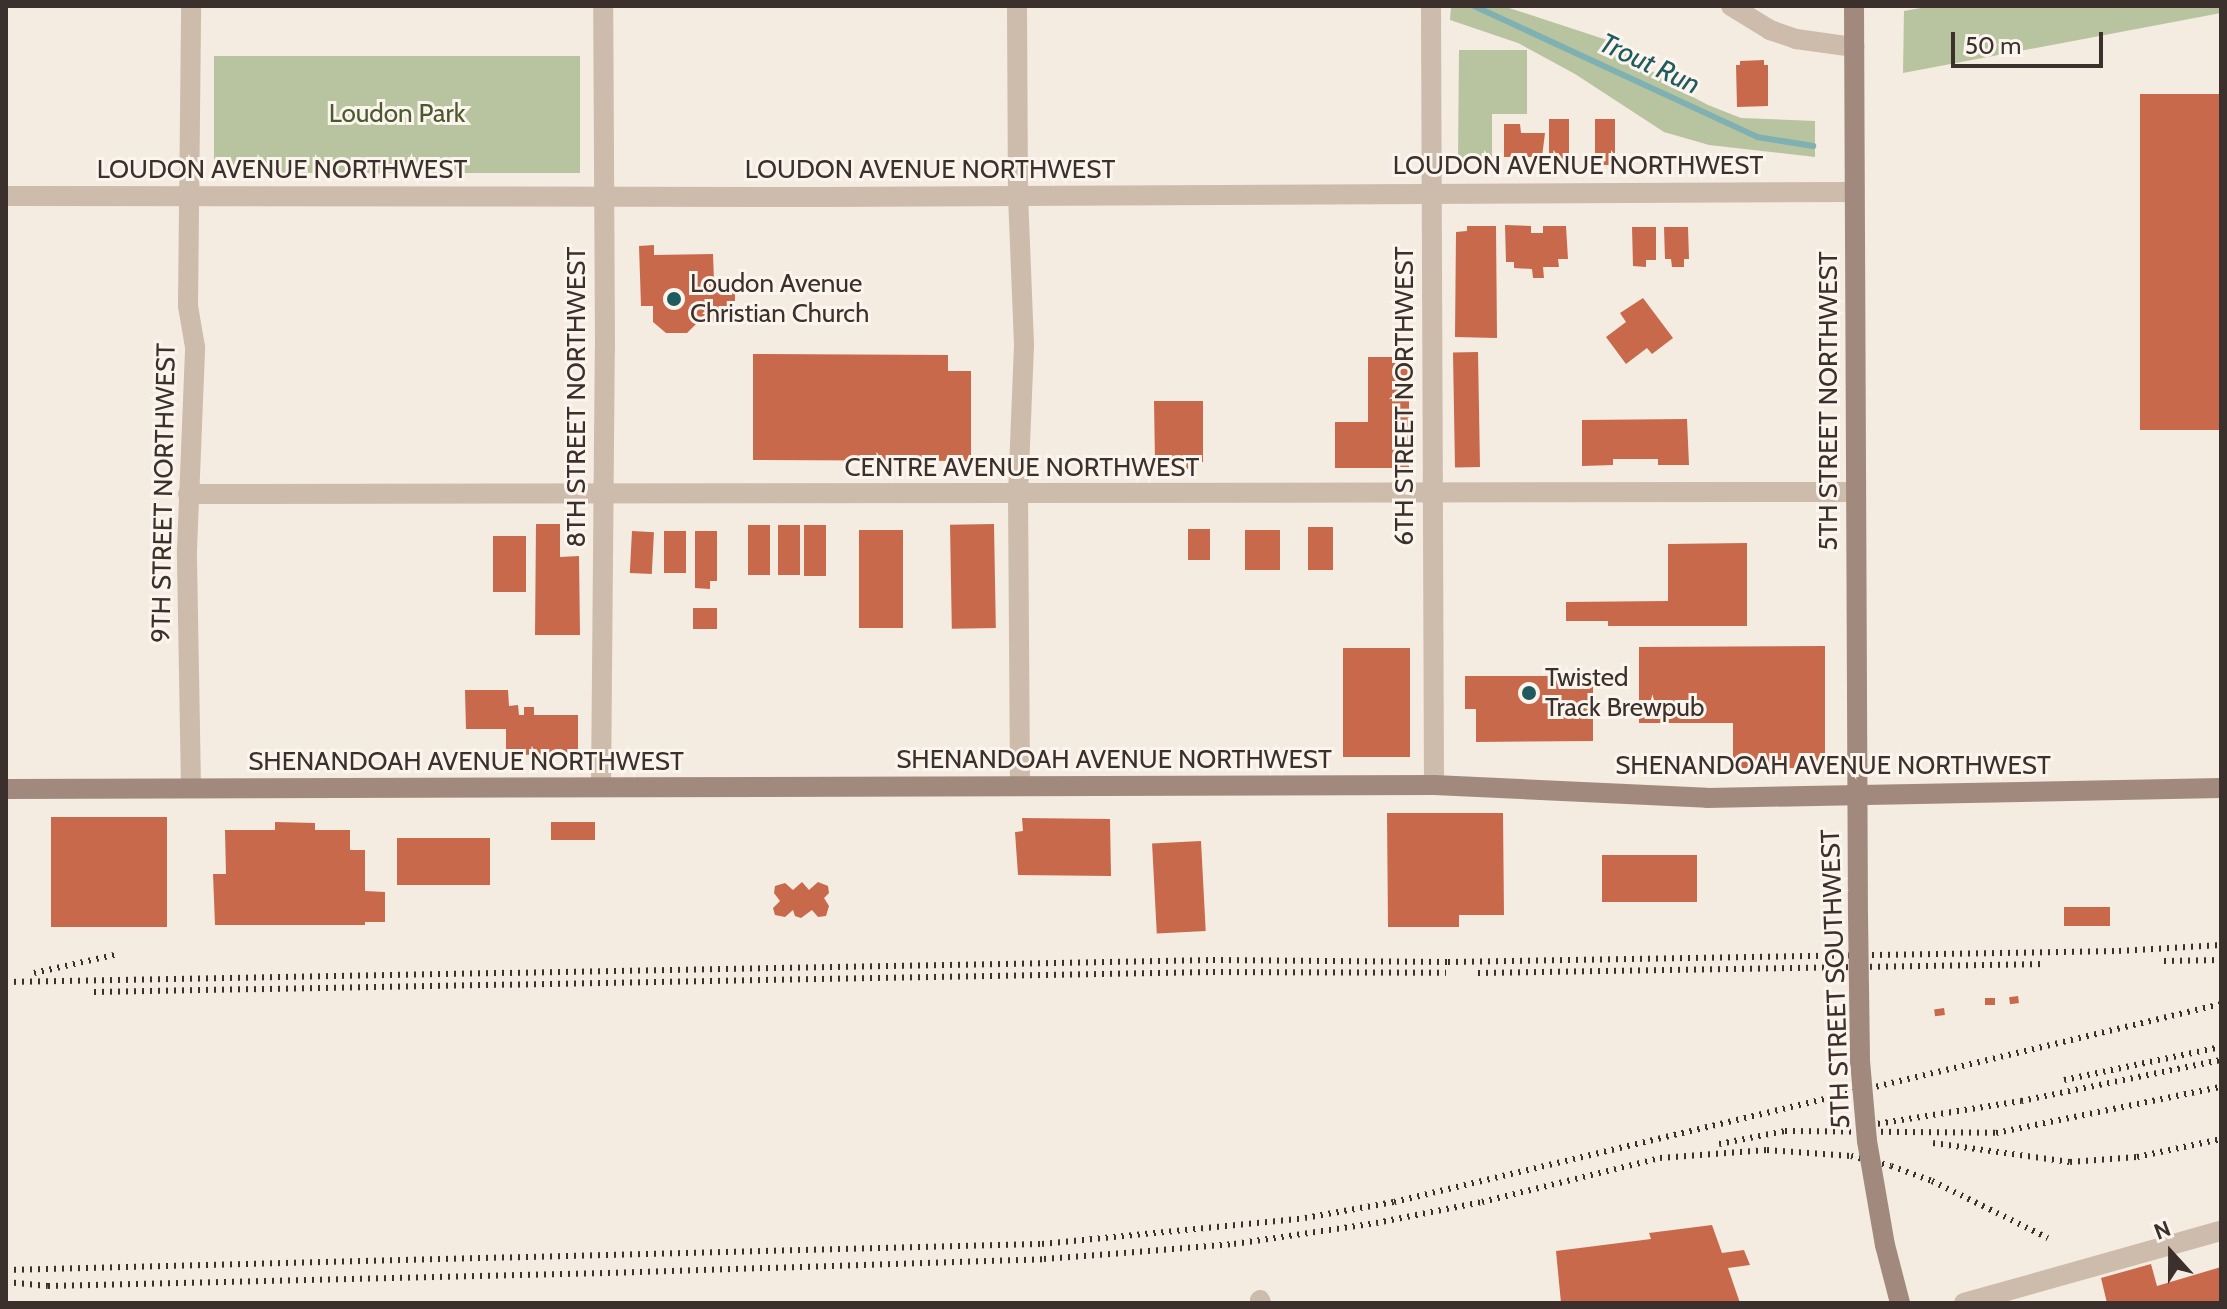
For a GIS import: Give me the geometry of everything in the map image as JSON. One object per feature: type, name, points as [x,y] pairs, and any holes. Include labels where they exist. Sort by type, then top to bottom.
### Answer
[{"type":"street","name":"9TH STREET NORTHWEST","points":[[191,6],[188,306],[195,347],[188,494],[191,788]]},
{"type":"street","name":"8TH STREET NORTHWEST","points":[[601,787],[603,6]]},
{"type":"street","points":[[1017,6],[1018,195],[1024,345],[1018,494],[1020,786]]},
{"type":"street","name":"6TH STREET NORTHWEST","points":[[1431,6],[1434,785]]},
{"type":"street","points":[[1731,6],[1783,35],[1854,47]]},
{"type":"street","name":"5TH STREET NORTHWEST","points":[[1854,6],[1857,795]]},
{"type":"street","name":"LOUDON AVENUE NORTHWEST","points":[[6,196],[1853,192]]},
{"type":"street","name":"CENTRE AVENUE NORTHWEST","points":[[188,494],[1856,492]]},
{"type":"street","name":"SHENANDOAH AVENUE NORTHWEST","points":[[6,789],[1434,785],[1707,798],[2221,788]]},
{"type":"street","name":"5TH STREET SOUTHWEST","points":[[1857,795],[1860,1061],[1866,1128],[1885,1245],[1900,1303]]},
{"type":"street","points":[[1964,1303],[2221,1231]]},
{"type":"green space","points":[[1451,6],[1503,6],[1610,41],[1676,88],[1741,118],[1815,121],[1815,157],[1709,145],[1664,132],[1575,74],[1518,43],[1450,20]]},
{"type":"green space","points":[[1932,6],[2221,6],[2221,13],[1903,73],[1904,11]]},
{"type":"green space","points":[[1459,50],[1527,50],[1527,114],[1492,114],[1492,160],[1458,160]]},
{"type":"green space","name":"Loudon Park","points":[[214,56],[580,56],[580,173],[214,173]]},
{"type":"building","points":[[1764,60],[1764,65],[1768,65],[1768,106],[1737,107],[1736,65],[1740,65],[1740,61]]},
{"type":"building","points":[[2140,94],[2221,94],[2221,430],[2140,430]]},
{"type":"building","points":[[1549,119],[1569,119],[1569,166],[1549,166]]},
{"type":"building","points":[[1595,119],[1615,119],[1615,165],[1595,165]]},
{"type":"building","points":[[1504,124],[1520,124],[1521,133],[1545,133],[1542,157],[1504,157]]},
{"type":"building","points":[[1505,225],[1531,226],[1531,233],[1543,233],[1543,226],[1566,226],[1568,259],[1558,259],[1559,267],[1543,267],[1544,278],[1533,278],[1532,269],[1514,268],[1514,262],[1506,262]]},
{"type":"building","points":[[1467,226],[1496,226],[1497,338],[1455,337],[1456,232],[1467,231]]},
{"type":"building","points":[[1632,227],[1656,227],[1656,260],[1646,260],[1646,267],[1633,266]]},
{"type":"building","points":[[1664,227],[1688,227],[1689,259],[1684,259],[1684,267],[1672,267],[1671,259],[1665,259]]},
{"type":"building","points":[[654,245],[654,255],[713,254],[714,281],[718,281],[718,292],[735,292],[735,322],[697,323],[687,333],[666,333],[653,322],[653,306],[641,306],[639,246]]},
{"type":"building","points":[[1643,298],[1673,338],[1652,354],[1647,348],[1626,364],[1606,337],[1626,322],[1620,313]]},
{"type":"building","points":[[1453,352],[1478,352],[1480,467],[1455,467]]},
{"type":"building","points":[[753,354],[948,355],[948,371],[971,371],[971,461],[753,460]]},
{"type":"building","points":[[1368,357],[1409,357],[1409,468],[1335,468],[1335,422],[1368,422]]},
{"type":"building","points":[[1154,401],[1203,401],[1203,462],[1188,462],[1189,469],[1169,468],[1169,462],[1155,462]]},
{"type":"building","points":[[1687,419],[1689,465],[1658,465],[1658,459],[1613,459],[1613,465],[1582,466],[1582,420]]},
{"type":"building","points":[[536,524],[560,524],[560,557],[579,556],[580,635],[535,635]]},
{"type":"building","points":[[994,524],[996,628],[952,629],[950,525]]},
{"type":"building","points":[[748,525],[770,525],[770,575],[748,575]]},
{"type":"building","points":[[778,525],[800,525],[800,575],[778,575]]},
{"type":"building","points":[[804,525],[826,525],[826,576],[804,576]]},
{"type":"building","points":[[1308,527],[1333,527],[1333,570],[1308,570]]},
{"type":"building","points":[[1188,529],[1210,529],[1210,560],[1188,560]]},
{"type":"building","points":[[859,530],[903,530],[903,628],[859,628]]},
{"type":"building","points":[[1245,530],[1280,530],[1280,570],[1245,570]]},
{"type":"building","points":[[632,531],[654,532],[652,574],[630,573]]},
{"type":"building","points":[[664,531],[686,531],[686,573],[664,573]]},
{"type":"building","points":[[695,531],[717,531],[717,581],[710,581],[710,589],[695,588]]},
{"type":"building","points":[[493,536],[526,536],[526,592],[493,592]]},
{"type":"building","points":[[1747,543],[1747,626],[1608,626],[1608,621],[1566,621],[1566,602],[1668,601],[1668,544]]},
{"type":"building","points":[[693,608],[717,608],[717,629],[693,629]]},
{"type":"building","points":[[1825,646],[1825,768],[1733,768],[1733,723],[1639,723],[1639,647]]},
{"type":"building","points":[[1343,648],[1410,648],[1410,757],[1343,757]]},
{"type":"building","name":"Twisted Track Brewpub","points":[[1465,676],[1593,676],[1593,741],[1476,742],[1476,709],[1465,709]]},
{"type":"building","points":[[465,690],[508,690],[509,706],[518,705],[519,715],[524,715],[524,707],[534,707],[534,715],[578,715],[578,754],[506,755],[506,729],[466,729]]},
{"type":"building","points":[[1387,813],[1503,813],[1504,915],[1459,915],[1459,927],[1388,927]]},
{"type":"building","points":[[51,817],[167,817],[167,927],[51,927]]},
{"type":"building","points":[[1022,818],[1110,819],[1111,876],[1018,875],[1015,832],[1023,831]]},
{"type":"building","points":[[275,822],[315,823],[315,830],[350,830],[350,850],[365,850],[365,891],[385,892],[385,922],[365,922],[365,925],[215,925],[213,874],[226,874],[225,830],[275,830]]},
{"type":"building","points":[[551,822],[595,822],[595,840],[551,840]]},
{"type":"building","points":[[397,838],[490,838],[490,885],[397,885]]},
{"type":"building","points":[[1201,841],[1206,931],[1157,933],[1152,844]]},
{"type":"building","points":[[1602,855],[1697,855],[1697,902],[1602,902]]},
{"type":"building","points":[[802,882],[809,890],[818,882],[828,886],[829,893],[824,898],[829,906],[826,916],[818,917],[812,910],[801,918],[795,916],[793,910],[785,917],[775,915],[773,908],[780,901],[774,893],[775,886],[785,883],[793,890]]},
{"type":"building","points":[[2064,907],[2110,907],[2110,926],[2064,926]]},
{"type":"building","points":[[2018,996],[2019,1003],[2010,1004],[2009,997]]},
{"type":"building","points":[[1985,998],[1995,998],[1995,1005],[1985,1005]]},
{"type":"building","points":[[1944,1008],[1945,1015],[1935,1016],[1934,1009]]},
{"type":"building","points":[[1712,1225],[1722,1253],[1744,1250],[1750,1265],[1728,1268],[1740,1303],[1561,1303],[1556,1251],[1651,1239],[1649,1233]]},
{"type":"building","points":[[2151,1264],[2157,1286],[2221,1267],[2221,1303],[2107,1303],[2101,1278]]},
{"type":"waterway","name":"Trout Run","points":[[1474,6],[1757,137],[1813,146]]},
{"type":"railway","points":[[6,982],[1213,960],[1448,962],[2119,951],[2221,945]]},
{"type":"railway","points":[[34,973],[118,954]]},
{"type":"railway","points":[[2164,961],[2221,960]]},
{"type":"railway","points":[[1478,973],[2046,964]]},
{"type":"railway","points":[[94,992],[1213,972],[1446,973]]},
{"type":"railway","points":[[6,1270],[1042,1244],[1305,1218],[1394,1202],[2221,1004]]},
{"type":"railway","points":[[2064,1080],[2221,1047]]},
{"type":"railway","points":[[1870,1125],[2021,1101],[2221,1060]]},
{"type":"railway","points":[[1719,1144],[1785,1131],[1996,1133],[2221,1087]]},
{"type":"railway","points":[[1933,1143],[2070,1162],[2137,1157],[2221,1139]]},
{"type":"railway","points":[[6,1282],[48,1286],[1044,1259],[1234,1244],[1376,1223],[1482,1202],[1660,1158],[1767,1150],[1851,1156],[1891,1166],[1932,1181],[2048,1238]]},
{"type":"place","name":"Loudon Avenue Christian Church","points":[[674,299]]},
{"type":"place","name":"Twisted Track Brewpub","points":[[1529,693]]}]
